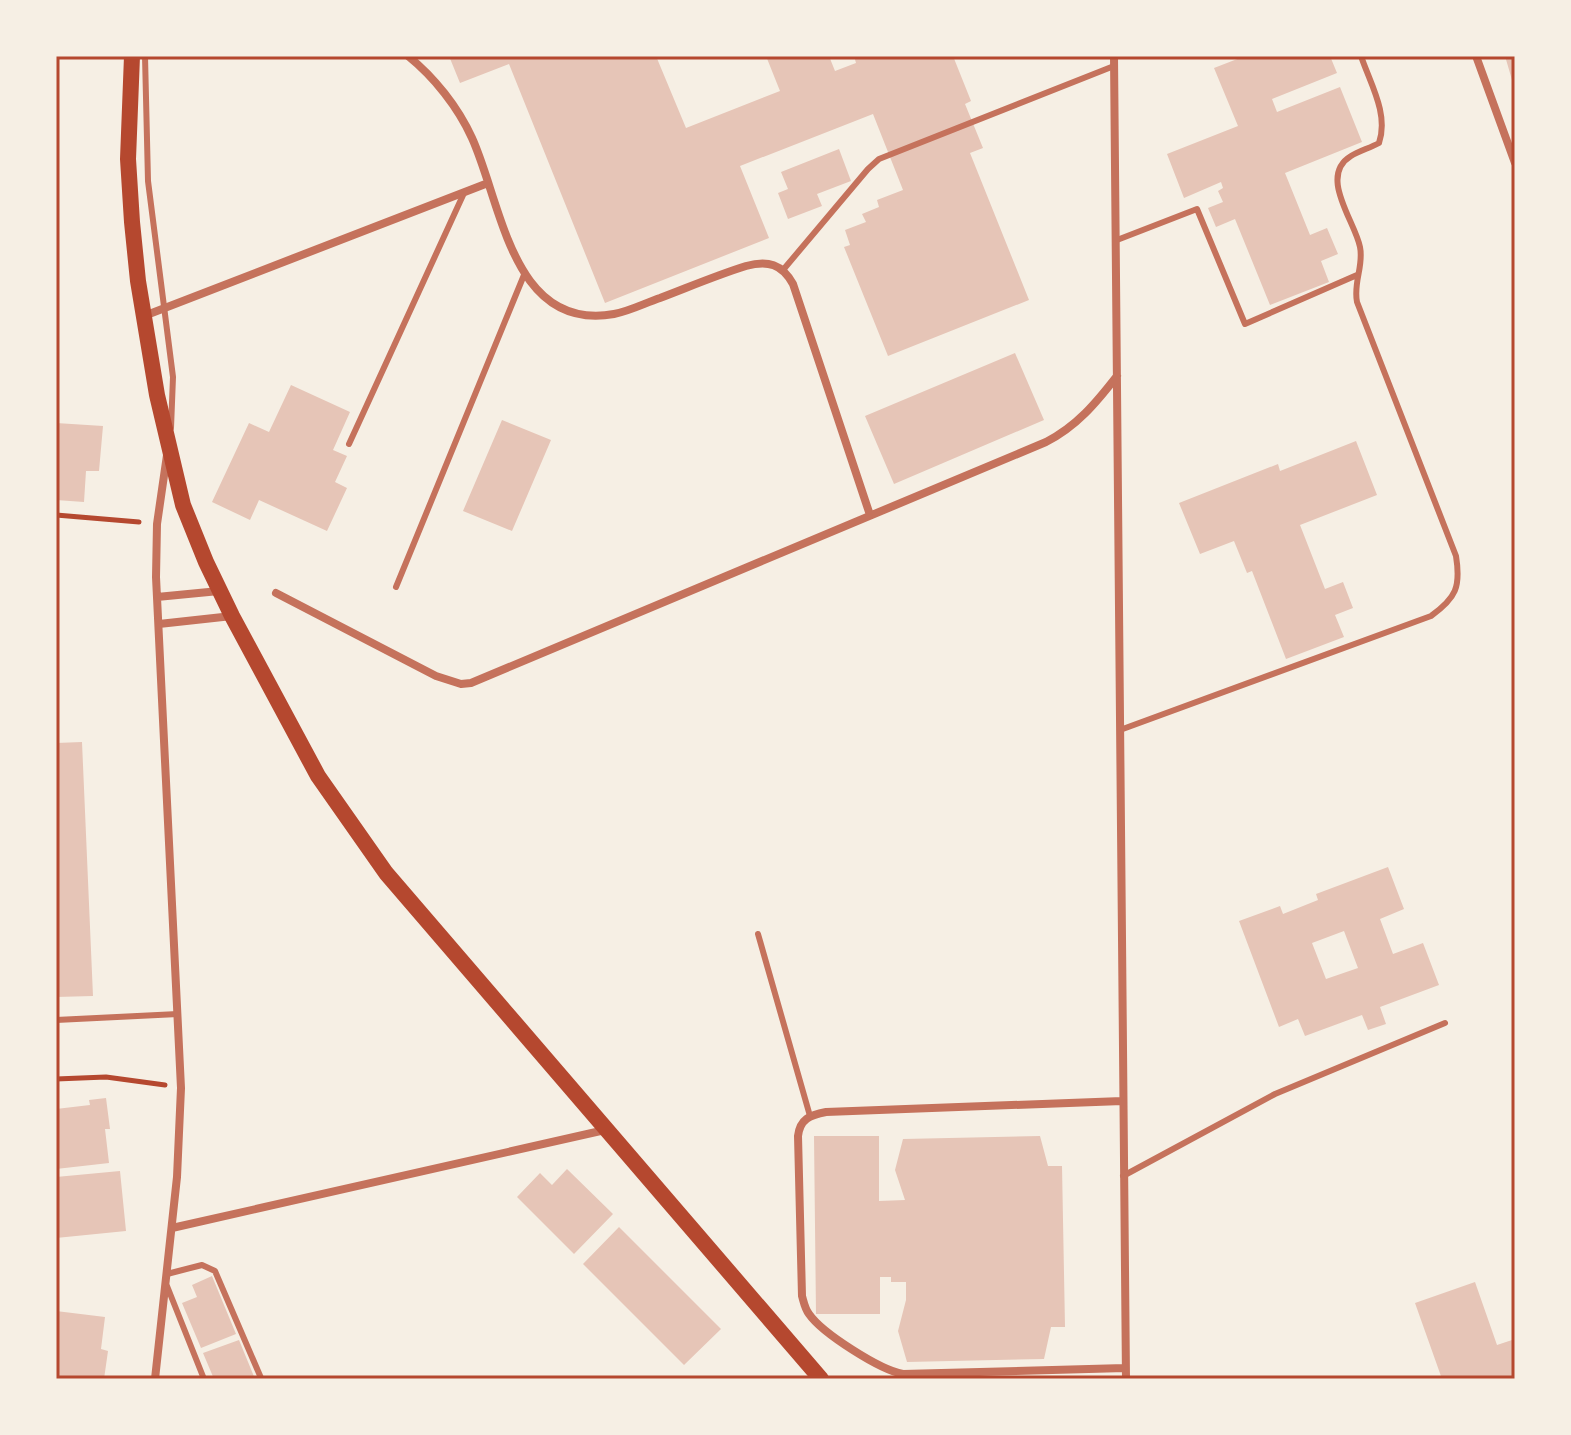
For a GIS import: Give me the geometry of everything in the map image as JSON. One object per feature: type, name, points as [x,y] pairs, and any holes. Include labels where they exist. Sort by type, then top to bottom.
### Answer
[{"type":"main road","points":[[132,56],[129,174],[134,252],[144,316],[168,447],[183,505],[232,616],[291,729],[354,830],[425,921],[821,1379]]},
{"type":"street","points":[[408,56],[435,83],[462,120],[524,275],[541,295],[561,308],[604,315],[624,311],[757,263],[768,263],[783,270],[793,284],[870,515]]},
{"type":"street","points":[[1114,56],[1126,1379]]},
{"type":"street","points":[[1476,56],[1515,163]]},
{"type":"street","points":[[144,316],[488,183]]},
{"type":"street","points":[[276,593],[436,676],[461,684],[482,679],[1056,437],[1084,416],[1117,376]]},
{"type":"street","points":[[155,1379],[180,1147],[181,1088],[157,597],[157,524],[168,447]]},
{"type":"street","points":[[157,597],[219,591]]},
{"type":"street","points":[[159,624],[232,616]]},
{"type":"street","points":[[1122,1101],[826,1112],[810,1116],[799,1127],[798,1136],[802,1296],[805,1307],[817,1323],[874,1363],[903,1374],[1125,1368]]},
{"type":"street","points":[[172,1228],[606,1129]]},
{"type":"lane","points":[[145,56],[146,154],[173,390],[168,447]]},
{"type":"lane","points":[[1120,730],[1431,616],[1446,605],[1460,579],[1456,556],[1354,289],[1362,260],[1360,244],[1336,180],[1348,157],[1379,143],[1383,131],[1382,118],[1361,56]]},
{"type":"lane","points":[[783,270],[879,159],[1114,66]]},
{"type":"lane","points":[[349,444],[464,193]]},
{"type":"lane","points":[[1117,240],[1197,209],[1245,324],[1357,275]]},
{"type":"lane","points":[[396,587],[524,275]]},
{"type":"lane","points":[[758,934],[810,1116]]},
{"type":"lane","points":[[56,1020],[178,1014]]},
{"type":"lane","points":[[1123,1176],[1275,1094],[1445,1023]]},
{"type":"lane","points":[[167,1274],[202,1265],[215,1271],[261,1378]]},
{"type":"lane","points":[[166,1284],[204,1379]]},
{"type":"path","points":[[56,515],[157,524]]},
{"type":"path","points":[[56,1079],[120,1078],[181,1088]]},
{"type":"building","points":[[449,56],[656,56],[686,128],[780,91],[766,56],[829,56],[835,71],[856,63],[854,56],[953,56],[971,101],[965,104],[983,148],[970,153],[1029,300],[888,356],[844,247],[850,245],[845,230],[866,222],[862,214],[879,207],[877,200],[903,190],[873,114],[740,166],[769,238],[605,303],[509,64],[460,83]]},
{"type":"building","points":[[1245,56],[1330,56],[1337,73],[1272,99],[1277,112],[1340,87],[1362,142],[1285,173],[1310,235],[1327,228],[1338,254],[1321,261],[1329,282],[1270,305],[1235,219],[1216,227],[1208,208],[1223,202],[1218,191],[1223,188],[1221,182],[1184,198],[1167,154],[1238,126],[1214,68]]},
{"type":"building","points":[[1505,56],[1515,56],[1515,80],[1512,80]]},
{"type":"building","points":[[839,149],[851,181],[817,194],[822,206],[788,219],[778,193],[788,189],[781,172]]},
{"type":"building","points":[[1015,353],[1044,420],[894,484],[865,416]]},
{"type":"building","points":[[291,385],[350,412],[333,450],[347,456],[335,482],[347,488],[327,531],[259,500],[250,520],[212,502],[249,423],[269,432]]},
{"type":"building","points":[[502,420],[551,440],[512,531],[463,511]]},
{"type":"building","points":[[56,423],[103,426],[99,471],[86,471],[84,502],[56,500]]},
{"type":"building","points":[[1356,441],[1377,495],[1300,525],[1325,589],[1343,582],[1353,608],[1335,615],[1344,637],[1286,659],[1252,571],[1247,573],[1234,541],[1200,554],[1179,503],[1278,464],[1280,471]]},
{"type":"building","points":[[82,742],[93,996],[56,997],[56,743]]},
{"type":"building","points":[[1388,867],[1404,909],[1380,919],[1393,954],[1423,943],[1439,985],[1380,1007],[1386,1024],[1368,1030],[1362,1015],[1305,1036],[1298,1019],[1279,1027],[1239,921],[1280,906],[1283,914],[1318,900],[1316,894]],"holes":[[[1344,931],[1358,968],[1326,979],[1312,943]]]},
{"type":"building","points":[[106,1098],[110,1129],[105,1129],[109,1163],[56,1169],[56,1109],[90,1105],[89,1100]]},
{"type":"building","points":[[814,1136],[879,1136],[879,1201],[905,1200],[895,1170],[903,1139],[1040,1136],[1048,1166],[1062,1166],[1065,1327],[1051,1327],[1044,1359],[907,1362],[898,1331],[906,1300],[906,1282],[891,1282],[891,1277],[880,1277],[880,1314],[816,1314]]},
{"type":"building","points":[[567,1169],[613,1214],[574,1254],[517,1197],[540,1173],[552,1185]]},
{"type":"building","points":[[120,1171],[126,1231],[56,1238],[56,1177]]},
{"type":"building","points":[[619,1227],[721,1329],[684,1365],[583,1264]]},
{"type":"building","points":[[212,1276],[236,1334],[201,1348],[182,1303],[197,1297],[192,1285]]},
{"type":"building","points":[[1475,1282],[1497,1345],[1515,1339],[1515,1379],[1442,1379],[1415,1303]]},
{"type":"building","points":[[56,1311],[105,1317],[101,1349],[108,1351],[104,1379],[56,1379]]},
{"type":"building","points":[[239,1340],[255,1379],[214,1379],[203,1353]]}]
